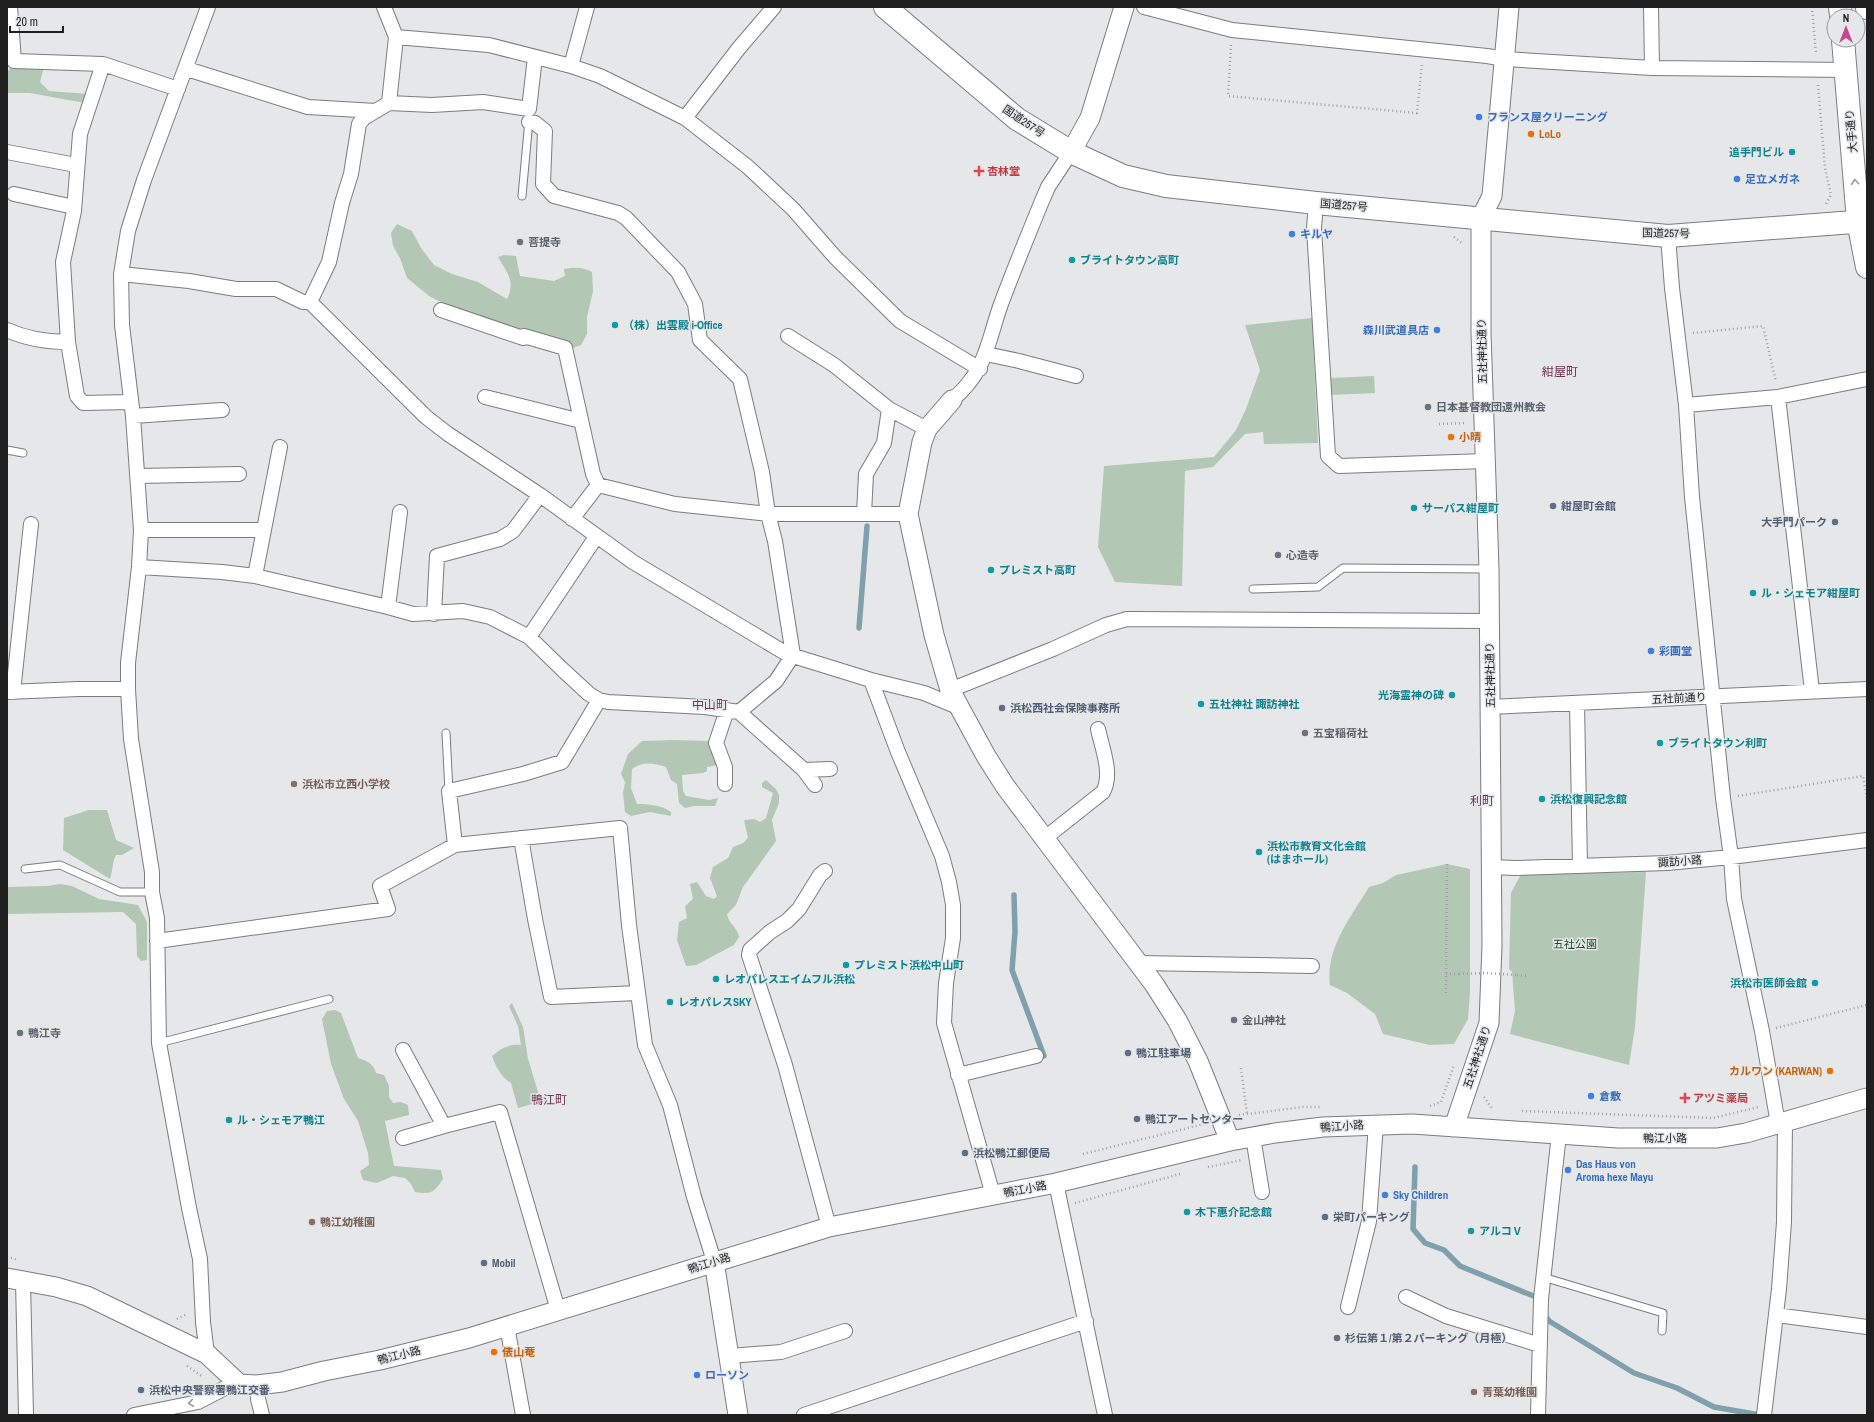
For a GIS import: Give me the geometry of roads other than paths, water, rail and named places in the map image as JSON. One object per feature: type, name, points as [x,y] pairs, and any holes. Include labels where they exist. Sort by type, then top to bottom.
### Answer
[{"type":"highway","name":"国道257号","points":[[886,7],[1017,119],[1071,152],[1123,176],[1166,186],[1316,203],[1668,236],[1862,221]]},
{"type":"highway","name":"大手通り","points":[[1844,48],[1867,266]]},
{"type":"street","points":[[10,7],[14,61],[103,64],[178,89]]},
{"type":"street","points":[[207,1354],[203,1322],[200,1259],[189,1208],[159,1043],[157,918],[152,892],[152,872],[131,739],[128,663],[139,567],[141,530],[132,409],[122,325],[121,274],[128,231],[144,180],[187,69],[208,7]]},
{"type":"street","points":[[384,7],[396,37],[389,103]]},
{"type":"street","points":[[571,66],[587,7]]},
{"type":"street","points":[[685,118],[739,48],[774,7]]},
{"type":"street","points":[[1124,7],[1090,118],[1071,152],[1048,187],[1042,200],[1001,306],[980,369],[927,430],[919,451],[908,514],[934,635],[954,699],[1005,786],[1154,984],[1177,1020],[1198,1061],[1230,1142]]},
{"type":"street","points":[[1144,7],[1232,30],[1505,59],[1652,68],[1846,70]]},
{"type":"street","points":[[1481,218],[1492,196],[1509,7]]},
{"type":"street","points":[[1651,7],[1652,68]]},
{"type":"street","points":[[396,37],[489,45],[571,66],[600,76],[685,118],[748,167],[793,209],[835,257],[900,321],[980,369]]},
{"type":"street","points":[[529,116],[535,58]]},
{"type":"street","points":[[103,64],[80,134],[76,165],[74,207],[63,262],[68,342],[77,396],[82,403],[132,409],[222,410]]},
{"type":"street","points":[[187,69],[308,107],[376,111]]},
{"type":"street","points":[[310,302],[331,255],[342,203],[351,174],[358,124],[364,118],[389,103],[432,105],[483,102],[529,116],[545,131],[543,184],[554,196],[618,213],[626,218],[678,272],[694,304],[700,340],[740,379],[762,472],[768,514],[775,541],[793,656],[776,681],[733,711],[716,743],[725,767],[725,784]]},
{"type":"street","points":[[7,152],[76,165]]},
{"type":"street","points":[[14,194],[74,207]]},
{"type":"street","points":[[1316,203],[1314,228],[1328,456],[1339,466],[1485,460]]},
{"type":"street","name":"五社神社通り","points":[[1454,1127],[1489,1023],[1492,945],[1489,569],[1481,333],[1481,218]]},
{"type":"street","points":[[1668,236],[1672,288],[1686,405],[1692,497],[1723,798],[1731,857],[1734,899],[1762,1031],[1778,1124],[1785,1122],[1784,1222],[1776,1315],[1764,1415]]},
{"type":"street","points":[[121,274],[189,281],[236,289],[276,289],[303,302],[310,302],[426,417],[501,471],[540,495],[632,562],[793,656],[871,680],[954,699],[1053,649],[1106,625],[1127,619],[1254,618],[1489,621]]},
{"type":"street","points":[[441,310],[523,338],[524,336],[565,348],[593,474],[598,485]]},
{"type":"street","points":[[7,330],[36,340],[68,342]]},
{"type":"street","points":[[788,336],[834,365],[889,409],[927,430]]},
{"type":"street","points":[[986,354],[1076,376]]},
{"type":"street","points":[[1686,405],[1777,390],[1867,379]]},
{"type":"street","points":[[1777,390],[1812,691]]},
{"type":"street","points":[[485,397],[581,421]]},
{"type":"street","points":[[864,514],[866,474],[884,443],[889,409]]},
{"type":"street","points":[[255,576],[280,447]]},
{"type":"street","points":[[138,476],[239,474]]},
{"type":"street","points":[[598,485],[675,504],[768,514],[908,514]]},
{"type":"street","points":[[572,519],[598,485]]},
{"type":"street","points":[[434,614],[437,556],[500,539],[513,531],[540,495]]},
{"type":"street","points":[[388,606],[392,587],[400,512]]},
{"type":"street","points":[[31,524],[10,692],[79,689],[128,690]]},
{"type":"street","points":[[141,530],[264,530]]},
{"type":"street","points":[[529,637],[596,537]]},
{"type":"street","points":[[139,567],[222,572],[255,576],[388,606],[414,614],[434,614],[463,611],[483,616],[529,637],[569,676],[599,700],[608,702],[705,707],[733,711],[804,770],[815,785]]},
{"type":"street","points":[[871,680],[898,752],[939,850],[949,882],[953,905],[953,938],[946,983],[944,1023],[993,1195]]},
{"type":"street","name":"五社前通り","points":[[1490,707],[1867,689]]},
{"type":"street","points":[[455,845],[449,791],[523,774],[562,762],[599,700]]},
{"type":"street","points":[[1577,703],[1580,866]]},
{"type":"street","points":[[1045,838],[1103,792],[1106,787],[1107,770],[1098,729]]},
{"type":"street","points":[[804,770],[830,769]]},
{"type":"street","points":[[157,941],[388,909],[380,886],[455,845],[620,828],[637,993],[645,1045],[670,1105],[694,1197],[714,1261],[738,1415]]},
{"type":"street","points":[[521,838],[535,919],[551,997],[637,993]]},
{"type":"street","name":"諏訪小路","points":[[1492,866],[1515,868],[1667,863],[1731,857],[1867,840]]},
{"type":"street","points":[[825,871],[820,875],[799,909],[787,921],[770,932],[750,950],[749,955],[785,1065],[829,1227]]},
{"type":"street","points":[[1138,963],[1312,966]]},
{"type":"street","points":[[403,1050],[444,1126]]},
{"type":"street","points":[[958,1075],[1036,1056]]},
{"type":"street","name":"鴨江小路","points":[[248,1385],[282,1382],[469,1338],[714,1261],[829,1227],[1056,1183],[1252,1137],[1323,1127],[1376,1124],[1412,1124],[1618,1138],[1717,1138],[1746,1133],[1867,1098]]},
{"type":"street","points":[[403,1138],[500,1112],[558,1310]]},
{"type":"street","points":[[1348,1307],[1369,1221],[1376,1124]]},
{"type":"street","points":[[1538,1415],[1543,1277],[1559,1134]]},
{"type":"street","points":[[1252,1137],[1262,1192]]},
{"type":"street","points":[[1056,1183],[1105,1415]]},
{"type":"street","points":[[26,1415],[15,1280],[56,1287],[87,1296],[207,1354],[248,1385],[258,1400],[262,1415]]},
{"type":"street","points":[[1406,1297],[1446,1316],[1540,1345]]},
{"type":"street","points":[[1776,1315],[1867,1327]]},
{"type":"street","points":[[804,1415],[1086,1321]]},
{"type":"street","points":[[507,1326],[522,1415]]},
{"type":"street","points":[[729,1356],[781,1352],[845,1331]]},
{"type":"street","points":[[134,1415],[198,1402],[225,1388],[248,1385]]},
{"type":"lane","points":[[522,196],[529,116]]},
{"type":"lane","points":[[7,450],[23,453]]},
{"type":"lane","points":[[1253,589],[1318,587],[1343,568],[1489,569]]},
{"type":"lane","points":[[446,733],[449,791]]},
{"type":"lane","points":[[25,870],[60,865],[115,890],[152,892]]},
{"type":"lane","points":[[159,1043],[329,999]]},
{"type":"lane","points":[[1543,1277],[1663,1313],[1662,1331]]},
{"type":"waterway","points":[[859,628],[867,526]]},
{"type":"waterway","points":[[1014,895],[1015,932],[1012,970],[1044,1056]]},
{"type":"waterway","points":[[1415,1167],[1413,1229],[1425,1243],[1444,1250],[1460,1266],[1536,1297],[1536,1301]]},
{"type":"waterway","points":[[1543,1313],[1549,1321],[1634,1373],[1677,1388],[1714,1407],[1760,1415]]},
{"type":"place","name":"フランス屋クリーニング","points":[[1479,117]]},
{"type":"place","name":"LoLo","points":[[1531,134]]},
{"type":"place","name":"追手門ビル","points":[[1792,152]]},
{"type":"place","name":"杏林堂","points":[[979,171]]},
{"type":"place","name":"足立メガネ","points":[[1737,179]]},
{"type":"place","name":"キルヤ","points":[[1292,234]]},
{"type":"place","name":"菩提寺","points":[[520,242]]},
{"type":"place","name":"ブライトタウン高町","points":[[1072,260]]},
{"type":"place","name":"（株）出雲殿 i-Office","points":[[615,325]]},
{"type":"place","name":"森川武道具店","points":[[1437,330]]},
{"type":"place","name":"日本基督教団遠州教会","points":[[1428,407]]},
{"type":"place","name":"小晴","points":[[1451,437]]},
{"type":"place","name":"紺屋町会館","points":[[1553,506]]},
{"type":"place","name":"サーパス紺屋町","points":[[1414,508]]},
{"type":"place","name":"大手門パーク","points":[[1835,522]]},
{"type":"place","name":"心造寺","points":[[1278,555]]},
{"type":"place","name":"プレミスト高町","points":[[991,570]]},
{"type":"place","name":"ル・シェモア紺屋町","points":[[1753,593]]},
{"type":"place","name":"彩画堂","points":[[1651,651]]},
{"type":"place","name":"光海霊神の碑","points":[[1452,695]]},
{"type":"place","name":"五社神社 諏訪神社","points":[[1201,704]]},
{"type":"place","name":"浜松西社会保険事務所","points":[[1002,708]]},
{"type":"place","name":"五宝稲荷社","points":[[1305,733]]},
{"type":"place","name":"ブライトタウン利町","points":[[1660,743]]},
{"type":"place","name":"浜松市立西小学校","points":[[294,784]]},
{"type":"place","name":"浜松復興記念館","points":[[1542,799]]},
{"type":"place","name":"浜松市教育文化会館 (はまホール)","points":[[1259,852]]},
{"type":"place","name":"プレミスト浜松中山町","points":[[846,965]]},
{"type":"place","name":"レオパレスエイムフル浜松","points":[[716,979]]},
{"type":"place","name":"浜松市医師会館","points":[[1815,983]]},
{"type":"place","name":"レオパレスSKY","points":[[670,1002]]},
{"type":"place","name":"金山神社","points":[[1234,1020]]},
{"type":"place","name":"鴨江寺","points":[[20,1033]]},
{"type":"place","name":"鴨江駐車場","points":[[1128,1053]]},
{"type":"place","name":"カルワン (KARWAN)","points":[[1830,1071]]},
{"type":"place","name":"倉敷","points":[[1591,1096]]},
{"type":"place","name":"アツミ薬局","points":[[1685,1098]]},
{"type":"place","name":"鴨江アートセンター","points":[[1137,1119]]},
{"type":"place","name":"ル・シェモア鴨江","points":[[229,1120]]},
{"type":"place","name":"浜松鴨江郵便局","points":[[965,1153]]},
{"type":"place","name":"Das Haus von Aroma hexe Mayu","points":[[1568,1170]]},
{"type":"place","name":"Sky Children","points":[[1385,1195]]},
{"type":"place","name":"木下惠介記念館","points":[[1187,1212]]},
{"type":"place","name":"栄町パーキング","points":[[1325,1217]]},
{"type":"place","name":"鴨江幼稚園","points":[[312,1222]]},
{"type":"place","name":"アルコⅤ","points":[[1471,1231]]},
{"type":"place","name":"Mobil","points":[[484,1263]]},
{"type":"place","name":"杉伝第１/第２パーキング（月極）","points":[[1337,1338]]},
{"type":"place","name":"俵山菴","points":[[494,1352]]},
{"type":"place","name":"ローソン","points":[[697,1375]]},
{"type":"place","name":"浜松中央警察署鴨江交番","points":[[141,1390]]},
{"type":"place","name":"青葉幼稚園","points":[[1474,1392]]},
{"type":"district","name":"紺屋町","points":[[1560,372]]},
{"type":"district","name":"中山町","points":[[710,705]]},
{"type":"district","name":"利町","points":[[1482,801]]},
{"type":"district","name":"鴨江町","points":[[549,1100]]},
{"type":"park label","name":"五社公園","points":[[1575,944]]}]
